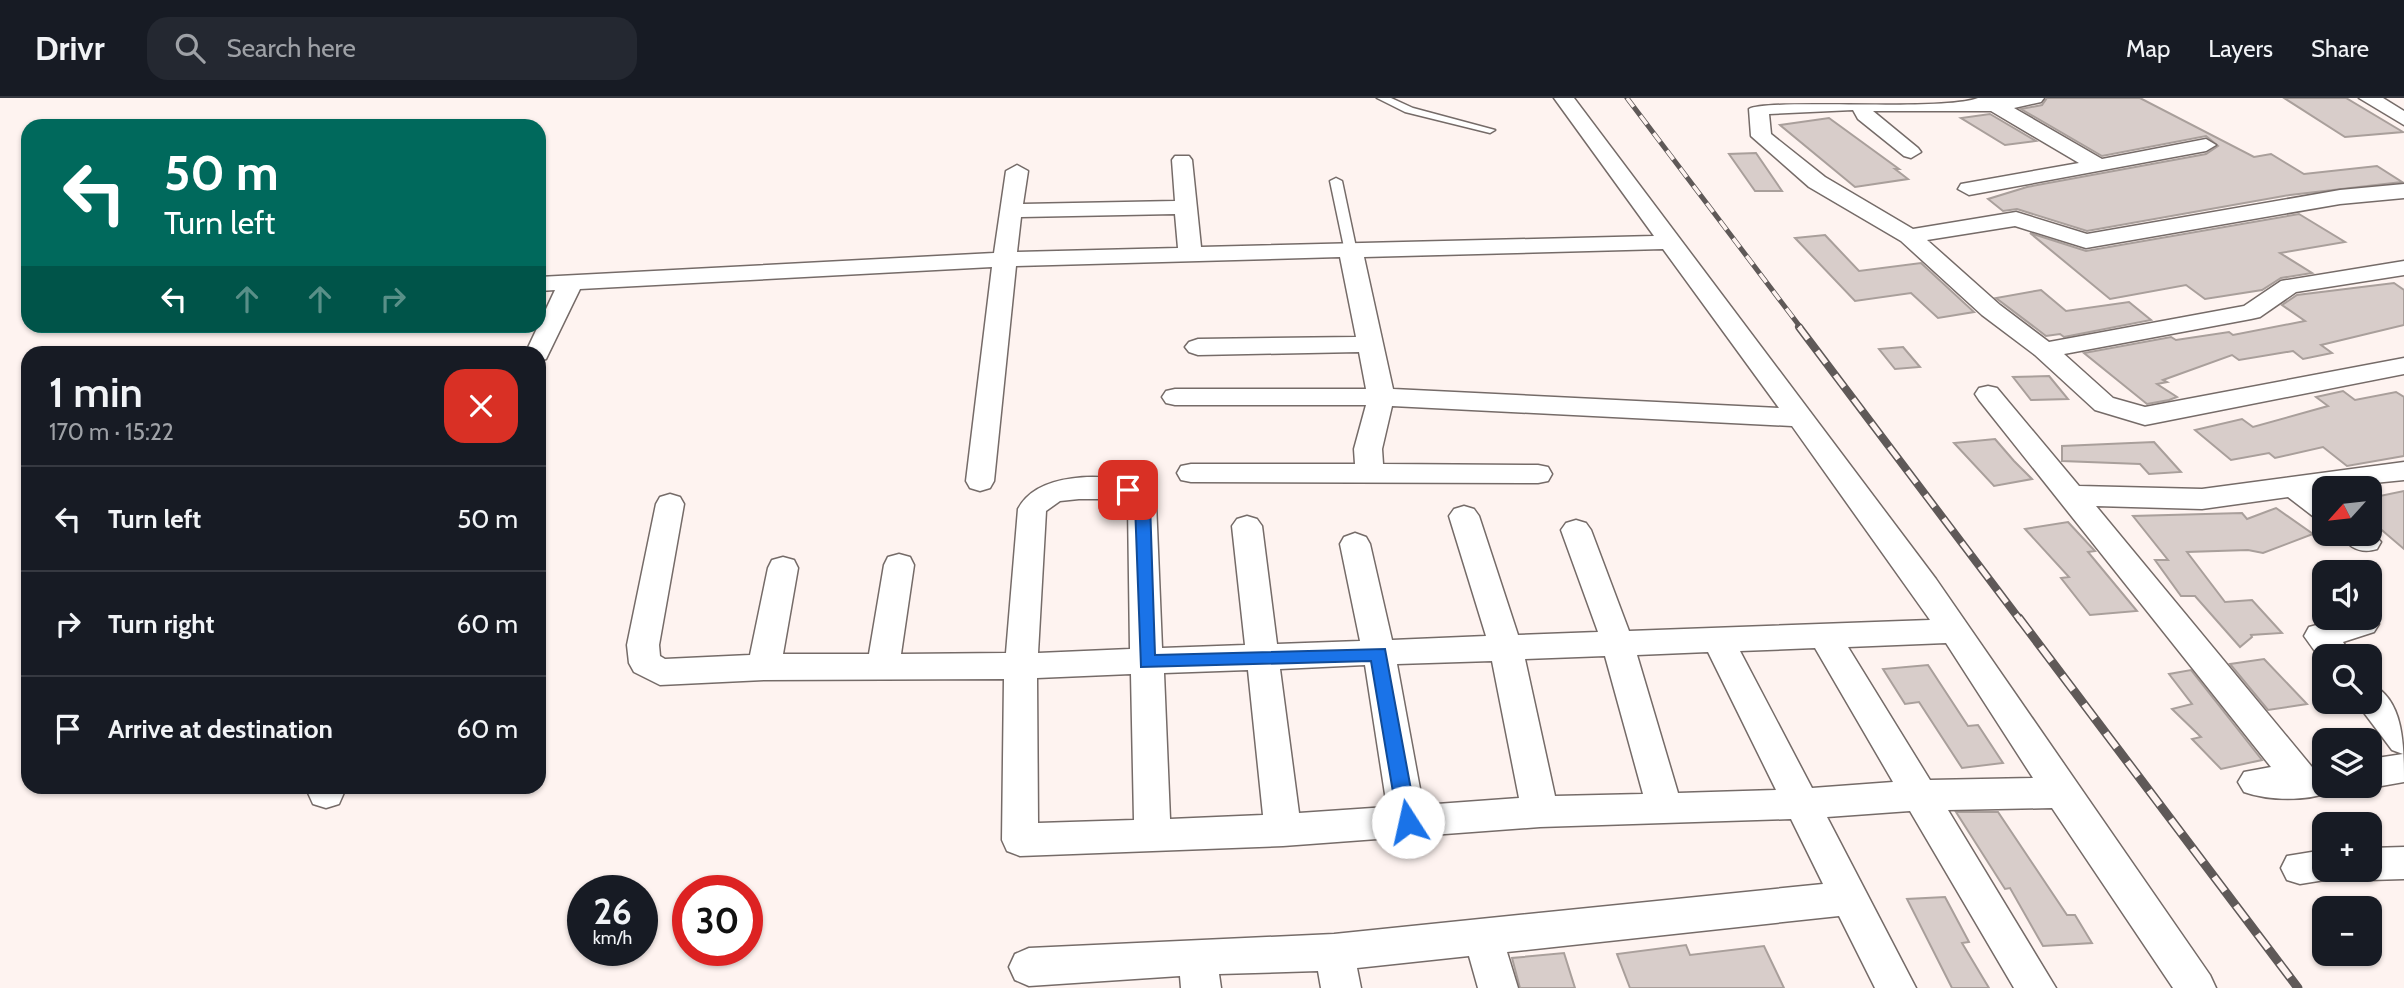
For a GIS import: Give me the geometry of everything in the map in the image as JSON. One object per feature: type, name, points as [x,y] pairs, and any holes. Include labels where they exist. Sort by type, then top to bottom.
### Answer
[{"type":"street","points":[[1564,98],[1955,631],[2061,793],[2196,988]]},
{"type":"street","points":[[2034,98],[1989,102],[1860,103],[1814,99],[1759,110],[1762,136],[1817,182],[1909,236],[1991,310],[2043,350],[2104,404],[2145,416],[2401,370]]},
{"type":"street","points":[[2369,98],[2402,116]]},
{"type":"street","points":[[1989,102],[2099,166]]},
{"type":"street","points":[[1860,103],[1865,115],[1911,152]]},
{"type":"street","points":[[1969,189],[2206,145]]},
{"type":"street","points":[[1182,160],[1190,254]]},
{"type":"street","points":[[980,481],[1002,300],[1004,259],[1017,171]]},
{"type":"street","points":[[1909,236],[2016,219],[2086,241],[2340,197],[2404,191]]},
{"type":"street","points":[[1011,211],[1186,208]]},
{"type":"street","points":[[546,284],[1004,259],[1670,242]]},
{"type":"street","points":[[1351,252],[1381,397],[1368,449],[1370,473]]},
{"type":"street","points":[[2043,350],[2250,312],[2262,308],[2290,285],[2404,268]]},
{"type":"street","points":[[541,346],[571,282]]},
{"type":"street","points":[[1198,347],[1370,344]]},
{"type":"street","points":[[1988,394],[2312,779]]},
{"type":"street","points":[[1175,397],[1381,397],[1799,418]]},
{"type":"street","points":[[2071,496],[2202,499],[2404,471]]},
{"type":"street","points":[[1191,473],[1538,474]]},
{"type":"street","points":[[2296,488],[2312,501]]},
{"type":"street","points":[[1152,835],[1142,502],[1128,490],[1068,489],[1044,496],[1034,505],[1031,515],[1021,666],[1020,840],[1152,835],[1283,830],[1540,812],[1802,804],[1918,795],[2061,793]]},
{"type":"street","points":[[670,504],[643,645],[645,663],[660,672],[764,667],[1021,666],[1955,631]]},
{"type":"street","points":[[1464,516],[1506,648],[1540,812]]},
{"type":"street","points":[[1247,526],[1283,830]]},
{"type":"street","points":[[1576,530],[1618,644],[1665,809]]},
{"type":"street","points":[[1355,544],[1379,654],[1408,822]]},
{"type":"street","points":[[883,666],[899,565]]},
{"type":"street","points":[[764,667],[783,568]]},
{"type":"street","points":[[2326,644],[2320,636],[2342,630]]},
{"type":"street","points":[[1825,637],[2036,988]]},
{"type":"street","points":[[1718,640],[1896,988]]},
{"type":"street","points":[[2382,713],[2404,740]]},
{"type":"street","points":[[2382,771],[2404,768]]},
{"type":"street","points":[[2256,782],[2312,783]]},
{"type":"street","points":[[1028,967],[1199,972],[1338,970],[1483,937],[1850,898]]},
{"type":"street","points":[[1483,937],[1498,988]]},
{"type":"lane","points":[[1382,98],[1409,110],[1490,130]]},
{"type":"lane","points":[[1336,181],[1351,252]]},
{"type":"building","points":[[2047,98],[2140,98],[2254,157],[2271,154],[2304,174],[2377,166],[2402,182],[2290,195],[2087,231],[2017,209],[2003,211],[1988,199],[2027,187],[2206,154],[2218,146],[2206,136],[2102,156],[2021,109],[2042,105]]},
{"type":"building","points":[[2284,98],[2346,98],[2403,132],[2345,137]]},
{"type":"building","points":[[1990,114],[2036,141],[2005,145],[1961,118]]},
{"type":"building","points":[[1829,118],[1899,169],[1895,169],[1908,179],[1855,187],[1780,125]]},
{"type":"building","points":[[1756,153],[1782,191],[1755,191],[1729,154]]},
{"type":"building","points":[[2299,214],[2345,242],[2280,253],[2312,273],[2281,278],[2262,290],[2205,299],[2186,285],[2110,299],[2030,233],[2086,251]]},
{"type":"building","points":[[1825,235],[1859,271],[1921,263],[1974,312],[1938,318],[1911,293],[1855,301],[1795,238]]},
{"type":"building","points":[[2394,283],[2404,290],[2404,325],[2321,345],[2332,353],[2303,359],[2293,351],[2239,360],[2232,355],[2157,384],[2177,397],[2169,400],[2147,404],[2084,353],[2171,337],[2176,340],[2229,332],[2233,335],[2305,321],[2282,305],[2297,295]]},
{"type":"building","points":[[2041,290],[2066,311],[2129,302],[2151,320],[2064,337],[2060,334],[2046,336],[1996,298]]},
{"type":"building","points":[[1903,347],[1920,367],[1895,369],[1879,349]]},
{"type":"building","points":[[2049,376],[2068,399],[2031,400],[2013,377]]},
{"type":"building","points":[[2343,391],[2355,400],[2396,392],[2404,397],[2404,456],[2347,466],[2323,447],[2275,458],[2269,453],[2231,460],[2195,430],[2242,419],[2253,427],[2328,406],[2316,397]]},
{"type":"building","points":[[1995,439],[2032,479],[1994,486],[1954,443]]},
{"type":"building","points":[[2154,442],[2181,472],[2149,474],[2140,464],[2062,461],[2062,446]]},
{"type":"building","points":[[2404,491],[2404,549],[2382,530],[2382,496]]},
{"type":"building","points":[[2276,508],[2312,534],[2263,553],[2248,550],[2187,552],[2225,602],[2252,600],[2282,633],[2251,635],[2240,647],[2195,596],[2181,596],[2155,560],[2168,560],[2133,516],[2242,513],[2247,519]]},
{"type":"building","points":[[2068,522],[2095,551],[2088,552],[2137,611],[2090,615],[2061,578],[2069,577],[2025,529]]},
{"type":"building","points":[[2264,659],[2307,704],[2268,710],[2230,664]]},
{"type":"building","points":[[1928,665],[1968,726],[1978,725],[2003,763],[1962,768],[1919,702],[1905,704],[1883,669]]},
{"type":"building","points":[[2191,670],[2262,760],[2221,769],[2192,739],[2201,737],[2172,709],[2192,704],[2169,674]]},
{"type":"building","points":[[1956,812],[1998,812],[2067,915],[2075,915],[2092,943],[2043,946],[2010,888],[2005,889]]},
{"type":"building","points":[[1945,897],[1969,942],[1962,943],[1989,988],[1952,988],[1907,899]]},
{"type":"building","points":[[1686,945],[1690,955],[1764,946],[1784,988],[1630,988],[1617,954]]},
{"type":"building","points":[[1564,953],[1575,988],[1520,988],[1512,958]]},
{"type":"railway","points":[[1627,98],[1801,328]]},
{"type":"railway","points":[[1799,327],[2020,620]]},
{"type":"railway","points":[[2019,618],[2298,988]]},
{"type":"route","points":[[1128,490],[1138,495],[1142,502],[1147,662],[1379,654],[1408,822]]}]
